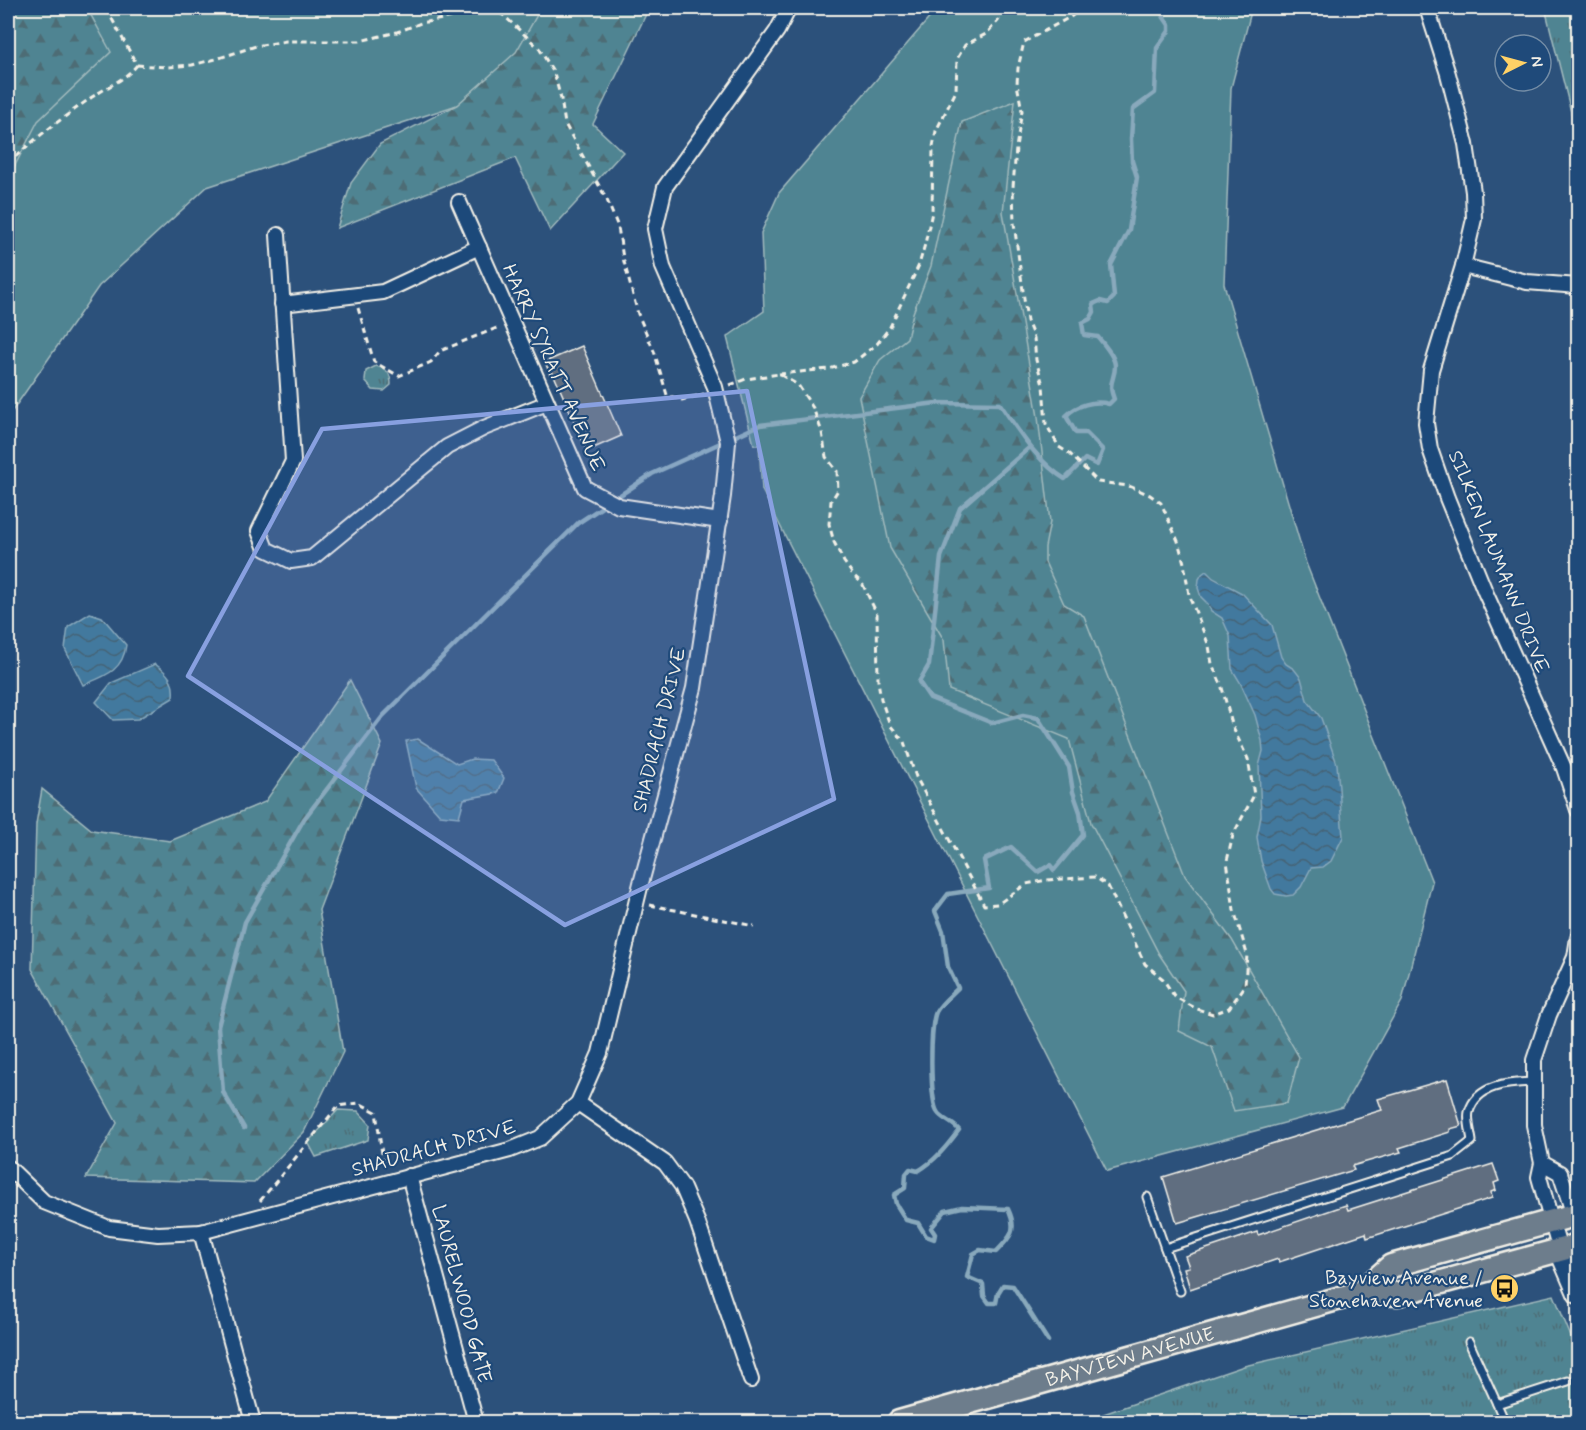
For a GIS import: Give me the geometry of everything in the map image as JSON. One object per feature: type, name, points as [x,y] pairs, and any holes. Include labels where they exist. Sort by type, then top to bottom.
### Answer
[{"type":"main road","name":"BAYVIEW AVENUE","points":[[1362,1292],[1391,1266],[1552,1223],[1577,1219]]},
{"type":"main road","name":"BAYVIEW AVENUE","points":[[899,1422],[1362,1292],[1398,1294],[1569,1248]]},
{"type":"street","name":"SHADRACH DRIVE","points":[[8,1167],[44,1202],[109,1228],[158,1234],[201,1232],[510,1150],[540,1138],[578,1103],[600,1053],[636,902],[694,688],[720,521],[728,442],[715,387],[663,267],[654,229],[665,188],[777,31],[789,8]]},
{"type":"street","name":"SILKEN LAUMANN DRIVE","points":[[1427,8],[1448,74],[1466,144],[1473,192],[1474,219],[1463,266],[1431,370],[1426,423],[1430,449],[1486,594],[1564,768],[1578,810]]},
{"type":"street","name":"HARRY SYRATT AVENUE","points":[[459,202],[585,489],[619,506],[720,521]]},
{"type":"street","points":[[278,235],[293,461],[259,531],[266,549],[291,561],[312,558],[447,447],[484,428],[547,403]]},
{"type":"street","points":[[282,304],[383,292],[479,247]]},
{"type":"street","points":[[1463,266],[1527,282],[1578,286]]},
{"type":"street","points":[[1578,938],[1575,957],[1549,1015],[1534,1060],[1533,1082],[1534,1125],[1542,1163],[1539,1177],[1552,1223],[1569,1248],[1578,1293]]},
{"type":"street","points":[[578,1103],[665,1164],[682,1186],[697,1221],[751,1380]]},
{"type":"street","points":[[1542,1163],[1560,1173],[1577,1219]]},
{"type":"street","name":"LAURELWOOD GATE","points":[[409,1176],[476,1422]]},
{"type":"street","points":[[201,1232],[253,1422]]},
{"type":"lane","points":[[1165,1248],[1453,1156],[1472,1141],[1469,1113],[1480,1093],[1504,1083],[1533,1082]]},
{"type":"lane","points":[[1147,1197],[1180,1291]]},
{"type":"lane","points":[[1469,1342],[1505,1422]]},
{"type":"lane","points":[[1497,1404],[1568,1381]]},
{"type":"lane","points":[[1568,1422],[1578,1418]]},
{"type":"path","points":[[106,8],[137,65]]},
{"type":"path","points":[[137,65],[167,67],[192,65],[216,60],[256,46],[286,41],[360,41],[422,23],[489,8],[503,15],[539,48],[554,73],[565,124],[607,200],[618,227],[623,258],[638,314],[654,351],[667,394],[682,400],[707,393]]},
{"type":"path","points":[[727,386],[746,379],[829,369],[854,362],[878,344],[890,327],[919,266],[932,212],[933,147],[936,131],[957,91],[957,60],[965,45],[986,34],[998,21],[1005,8]]},
{"type":"path","points":[[779,374],[798,385],[813,408],[826,457],[837,471],[838,490],[831,501],[829,524],[834,542],[844,562],[862,583],[877,614],[878,681],[890,725],[904,742],[916,777],[984,905],[998,904],[1026,884],[1047,880],[1095,877],[1108,886],[1145,964],[1162,980],[1175,997],[1197,1009],[1213,1014],[1229,1008],[1245,986],[1247,954],[1234,910],[1227,861],[1233,835],[1254,795],[1248,759],[1233,728],[1221,684],[1212,664],[1209,646],[1190,595],[1178,541],[1161,503],[1150,495],[1129,486],[1098,482],[1070,454],[1059,447],[1046,424],[1043,385],[1036,360],[1034,338],[1027,321],[1014,223],[1013,187],[1022,111],[1017,84],[1018,68],[1024,42],[1072,16],[1079,8]]},
{"type":"path","points":[[8,164],[24,148],[72,112],[131,73],[137,65]]},
{"type":"path","points":[[354,295],[374,362],[399,376],[431,362],[440,351],[512,321]]},
{"type":"path","points":[[636,902],[754,926]]},
{"type":"path","points":[[244,1220],[338,1106],[359,1103],[376,1112],[386,1182]]},
{"type":"highlighted area","points":[[747,391],[834,799],[565,925],[188,676],[322,429]]},
{"type":"green space","points":[[8,8],[541,8],[517,52],[457,105],[207,187],[99,286],[8,417]]},
{"type":"green space","points":[[8,8],[87,8],[111,52],[38,121],[8,179]]},
{"type":"green space","points":[[541,8],[649,8],[593,124],[623,152],[550,231],[515,158],[337,228],[351,183],[380,144],[457,105],[516,52]]},
{"type":"green space","points":[[938,8],[1252,8],[1231,88],[1224,284],[1306,563],[1432,882],[1402,1001],[1343,1107],[1107,1171],[762,490],[759,445],[754,445],[727,337],[764,311],[761,233],[779,193]]},
{"type":"green space","points":[[1545,8],[1578,8],[1578,140],[1553,33]]},
{"type":"green space","points":[[1015,101],[1003,212],[1038,417],[1050,522],[1045,547],[1045,562],[1064,604],[1084,616],[1185,876],[1232,940],[1299,1057],[1287,1103],[1234,1111],[1212,1047],[1179,1031],[1184,991],[1159,954],[1091,823],[1069,739],[949,690],[944,640],[890,548],[859,397],[880,360],[907,338],[913,313],[931,266],[962,122]]},
{"type":"green space","points":[[376,366],[386,370],[390,377],[391,385],[384,391],[373,390],[365,381],[366,371]]},
{"type":"green space","points":[[350,680],[382,744],[319,910],[343,1052],[304,1132],[254,1183],[86,1178],[117,1123],[32,969],[36,824],[42,789],[92,830],[170,841],[265,802]]},
{"type":"green space","points":[[338,1110],[358,1111],[370,1124],[368,1140],[316,1157],[308,1142]]},
{"type":"green space","points":[[1554,1295],[1578,1354],[1578,1422],[1080,1422],[1244,1366]]},
{"type":"water","points":[[1206,571],[1213,578],[1242,593],[1272,625],[1281,657],[1301,678],[1307,700],[1321,718],[1337,764],[1343,837],[1331,861],[1323,867],[1311,868],[1301,887],[1293,895],[1275,894],[1261,861],[1257,837],[1261,816],[1259,766],[1263,751],[1262,741],[1255,715],[1232,669],[1230,636],[1222,618],[1211,611],[1201,597],[1198,588],[1199,579]]},
{"type":"water","points":[[90,613],[102,617],[126,645],[117,667],[83,685],[65,649],[68,627]]},
{"type":"water","points":[[155,664],[170,678],[173,698],[138,719],[113,720],[96,702],[111,683]]},
{"type":"water","points":[[418,739],[457,764],[472,759],[491,760],[504,778],[498,793],[464,799],[459,817],[440,815],[416,788],[406,741]]},
{"type":"building","points":[[582,346],[621,436],[587,451],[553,373],[550,374],[545,362]]},
{"type":"building","points":[[1447,1079],[1461,1126],[1450,1129],[1450,1132],[1399,1148],[1401,1152],[1352,1166],[1354,1170],[1177,1223],[1163,1177],[1382,1110],[1378,1099]]},
{"type":"building","points":[[1493,1164],[1499,1181],[1494,1183],[1496,1190],[1491,1192],[1492,1198],[1367,1238],[1366,1233],[1279,1262],[1278,1259],[1190,1289],[1184,1268],[1189,1267],[1185,1256],[1257,1232],[1258,1235],[1346,1205],[1348,1210]]},
{"type":"waterway","points":[[244,1128],[223,1092],[218,1027],[245,922],[304,819],[383,716],[578,523],[652,474],[760,425],[937,403],[1000,404],[1037,455],[1065,479],[1085,459],[1097,465],[1103,450],[1086,433],[1076,433],[1066,416],[1080,406],[1091,403],[1109,404],[1114,399],[1111,389],[1115,371],[1113,358],[1098,337],[1084,335],[1082,323],[1090,319],[1094,312],[1093,304],[1100,301],[1108,303],[1114,297],[1111,265],[1129,230],[1137,177],[1132,161],[1133,109],[1155,93],[1157,48],[1169,31],[1162,8]]},
{"type":"waterway","points":[[1030,447],[960,508],[941,557],[929,665],[919,682],[930,698],[992,723],[1023,715],[1038,718],[1069,767],[1083,835],[1054,870],[1050,865],[1038,872],[1011,847],[984,860],[989,888],[948,894],[935,911],[943,931],[948,967],[958,988],[940,1006],[934,1020],[931,1064],[933,1095],[938,1113],[959,1130],[930,1163],[918,1171],[910,1169],[906,1174],[905,1188],[894,1195],[896,1204],[906,1220],[918,1223],[926,1236],[934,1239],[935,1234],[931,1228],[945,1211],[962,1207],[1008,1209],[1013,1228],[1006,1242],[996,1252],[980,1250],[973,1254],[967,1277],[983,1284],[984,1296],[989,1303],[996,1303],[1003,1285],[1013,1286],[1048,1341]]},
{"type":"waterway","points":[[1083,1416],[1085,1422]]},
{"type":"place","name":"Bayview Avenue / Stonehaven Avenue","points":[[1504,1289]]}]
